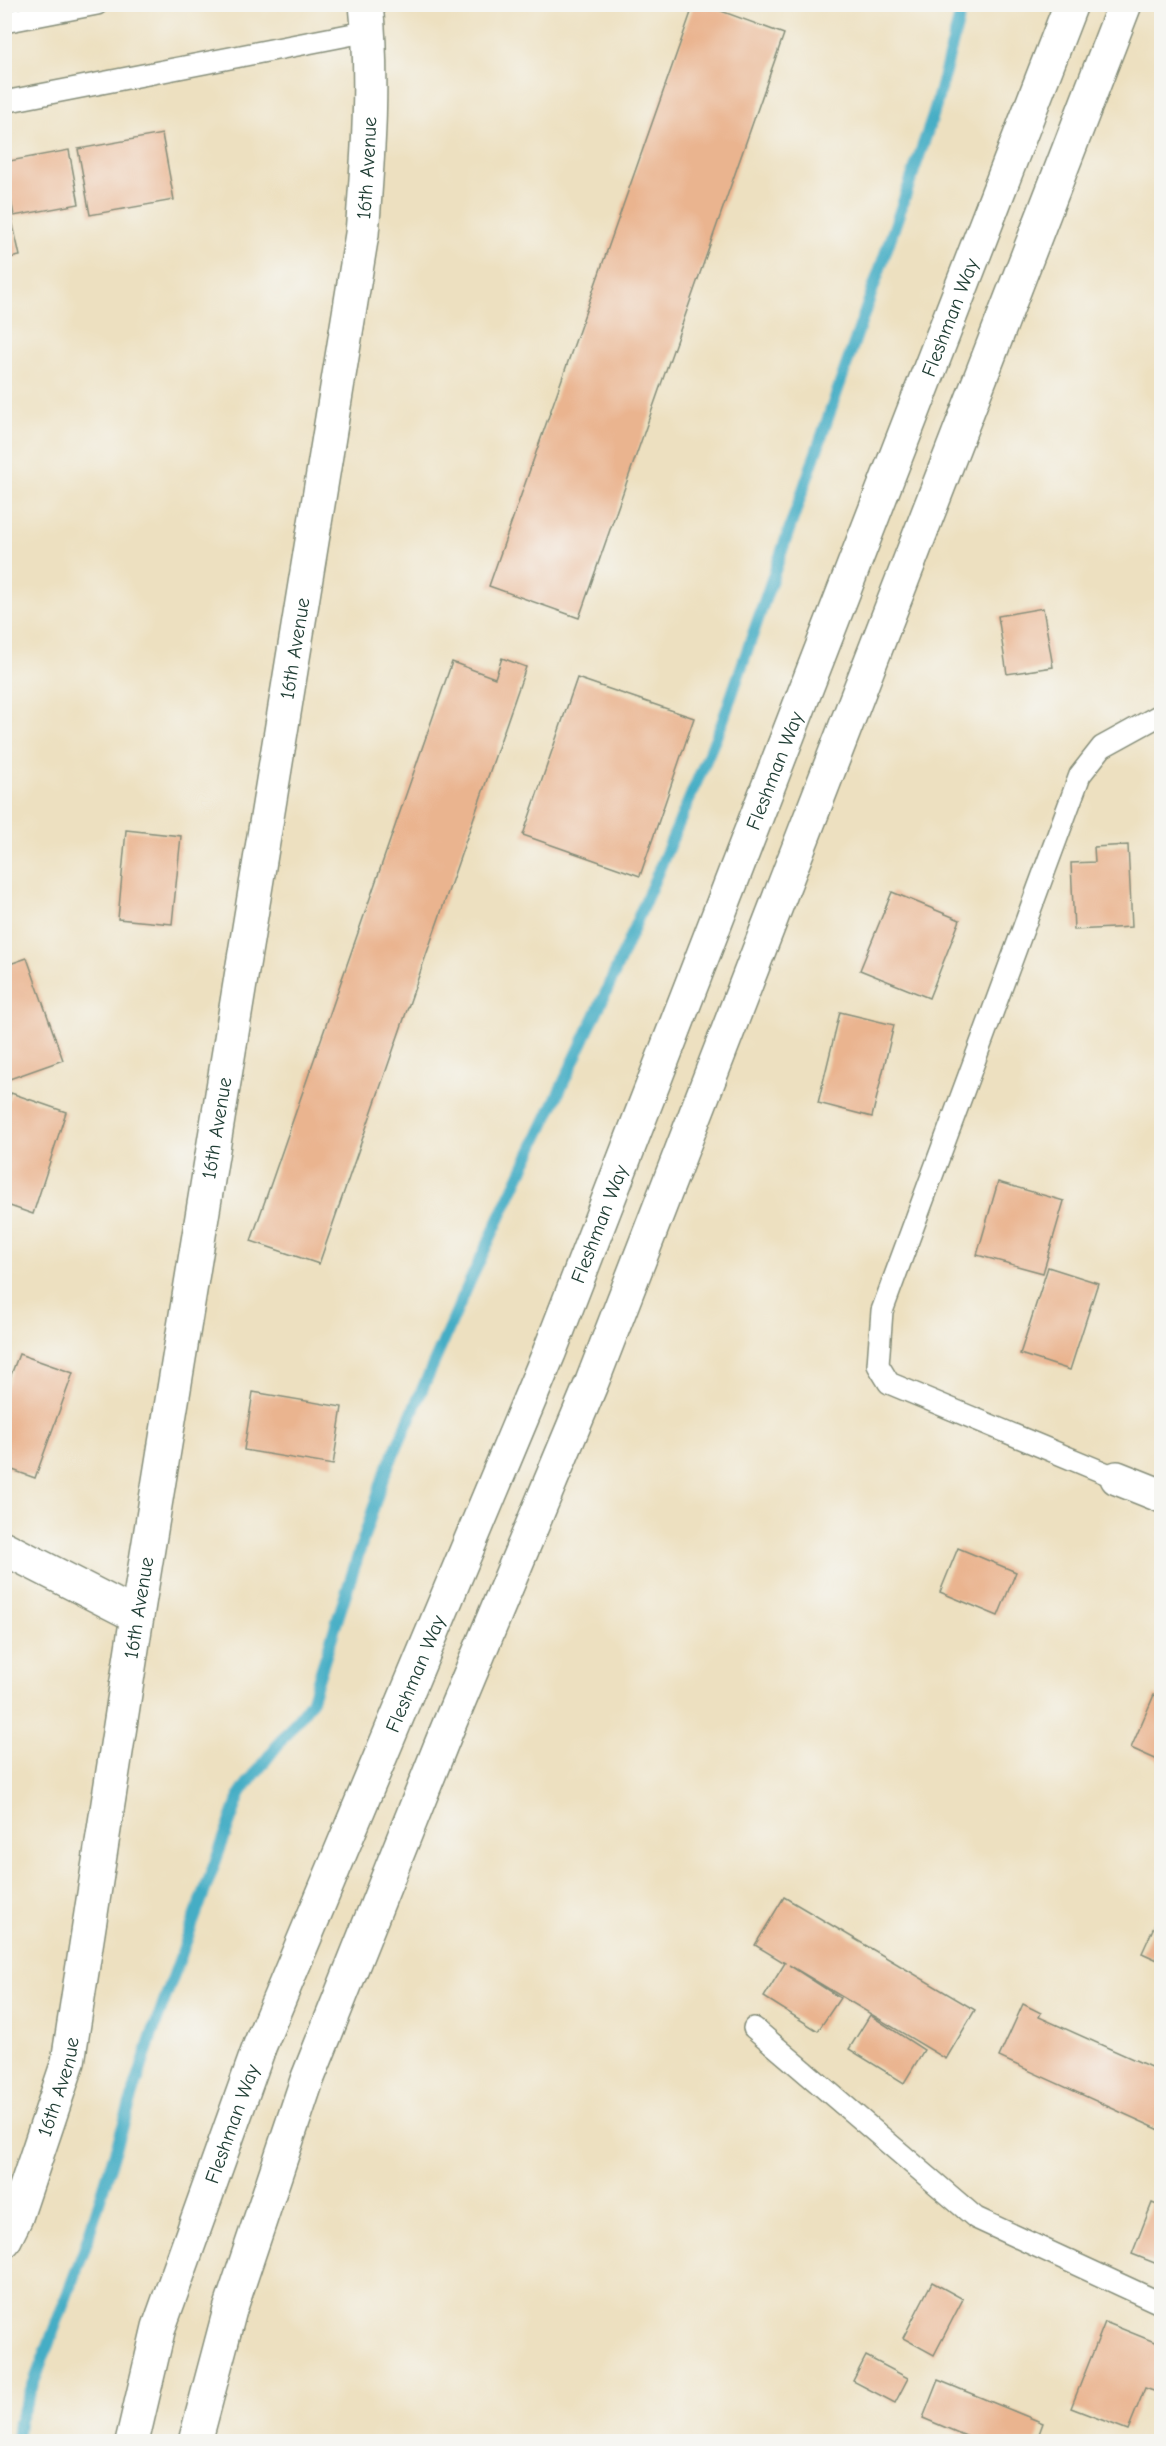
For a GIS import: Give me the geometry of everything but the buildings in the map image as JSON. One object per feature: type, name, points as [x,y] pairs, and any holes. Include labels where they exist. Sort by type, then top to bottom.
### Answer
[{"type":"main road","name":"Fleshman Way","points":[[132,2442],[159,2327],[260,2045],[549,1353],[1071,4]]},
{"type":"main road","points":[[195,2442],[230,2310],[308,2079],[447,1732],[592,1382],[1125,4]]},
{"type":"main road","name":"16th Avenue","points":[[4,2241],[16,2217],[68,2062],[136,1616],[362,234],[370,135],[368,18]]},
{"type":"main road","points":[[1117,1478],[1161,1496]]},
{"type":"main road","points":[[4,1548],[136,1616]]},
{"type":"lane","points":[[4,22],[97,4]]},
{"type":"lane","points":[[4,102],[368,18]]},
{"type":"lane","points":[[1117,1478],[889,1383],[878,1365],[882,1311],[1080,775],[1102,747],[1161,714]]},
{"type":"lane","points":[[754,2028],[976,2218],[1161,2304]]},
{"type":"waterway","points":[[17,2442],[19,2422],[84,2250],[151,2037],[241,1792],[311,1702],[383,1478],[470,1281],[608,988],[722,723],[933,116],[963,4]]}]
